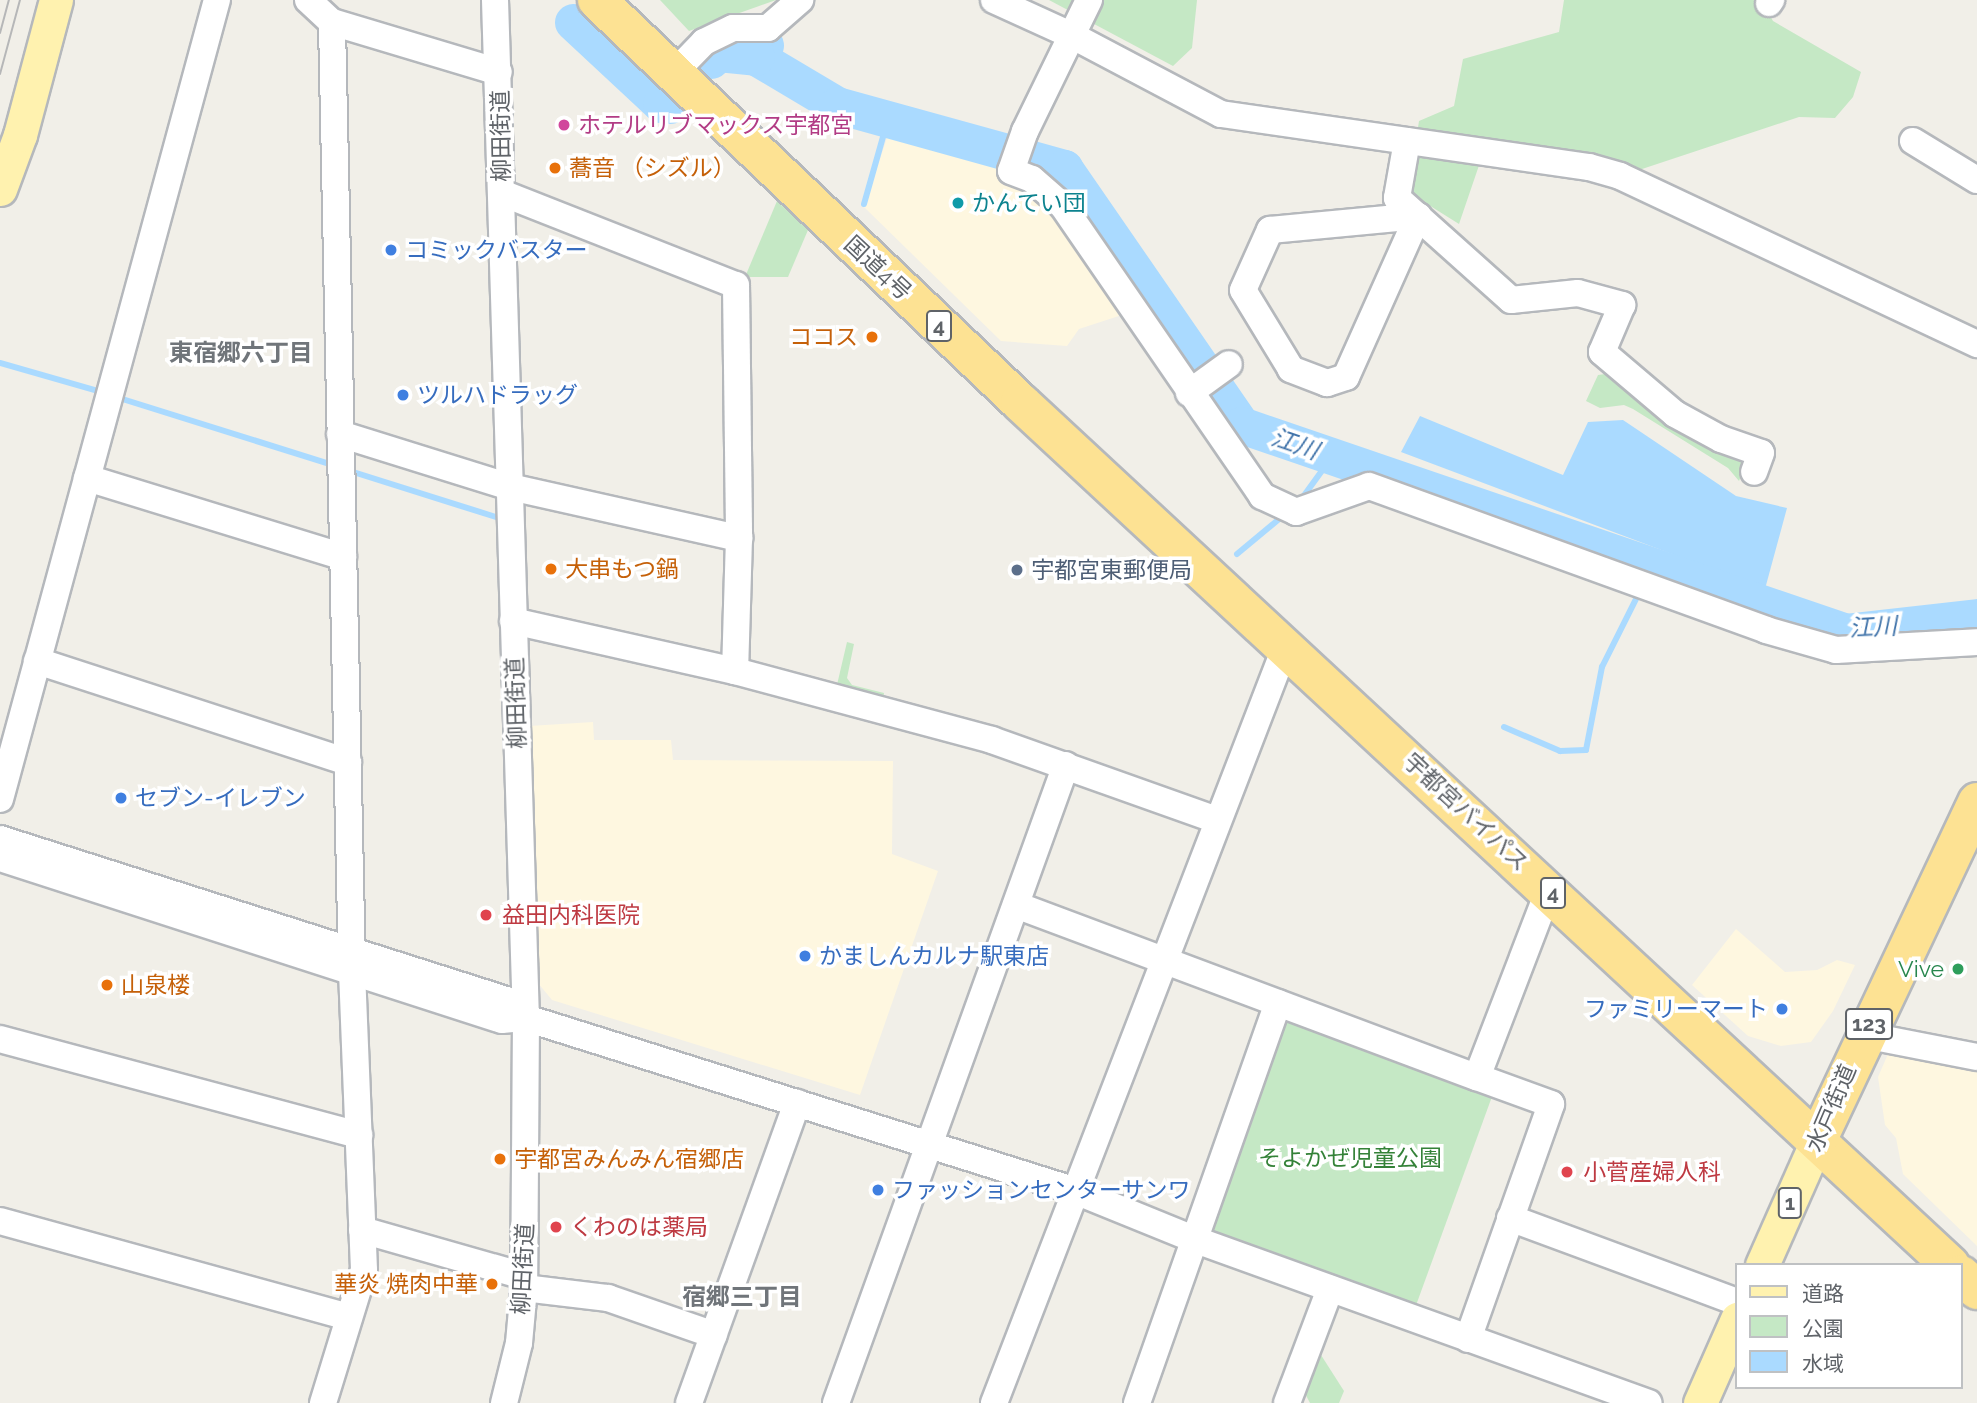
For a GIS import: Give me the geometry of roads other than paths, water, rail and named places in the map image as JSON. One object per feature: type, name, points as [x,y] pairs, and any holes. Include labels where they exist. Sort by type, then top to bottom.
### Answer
[{"type":"highway","name":"国道4号","points":[[597,0],[1285,648]]},
{"type":"highway","name":"宇都宮バイパス","points":[[1285,648],[1549,889],[1948,1263]]},
{"type":"highway","name":"水戸街道","points":[[1817,1141],[1864,1035],[1972,824]]},
{"type":"highway","points":[[1963,1277],[1977,1290]]},
{"type":"main road","points":[[0,124],[33,0]]},
{"type":"main road","points":[[0,189],[20,135],[56,0]]},
{"type":"main road","name":"水戸街道","points":[[1763,1263],[1817,1141]]},
{"type":"main road","points":[[1700,1403],[1736,1321]]},
{"type":"street","points":[[0,799],[217,0]]},
{"type":"street","points":[[308,0],[332,22],[499,72]]},
{"type":"street","name":"柳田街道","points":[[495,0],[526,1018],[523,1282],[519,1343],[504,1403]]},
{"type":"street","points":[[674,73],[704,42],[733,28],[768,28],[800,0]]},
{"type":"street","points":[[993,0],[1073,36],[1221,114],[1589,167],[1620,176],[1977,344]]},
{"type":"street","points":[[1089,0],[1018,150],[1011,171],[1032,179],[1063,206],[1135,305],[1262,496],[1296,512],[1369,486],[1796,640],[1859,651],[1977,642]]},
{"type":"street","points":[[323,1403],[364,1270],[352,960],[332,22]]},
{"type":"street","points":[[1407,141],[1397,198],[1511,300],[1578,293],[1622,306],[1602,352],[1675,414],[1721,439],[1761,453],[1754,471]]},
{"type":"street","points":[[1913,141],[1977,180]]},
{"type":"street","points":[[502,193],[736,285],[739,538],[735,671]]},
{"type":"street","points":[[1418,216],[1346,377],[1328,383],[1291,369],[1243,290],[1270,230],[1418,216]]},
{"type":"street","points":[[1192,391],[1225,367]]},
{"type":"street","points":[[340,434],[510,487],[739,538]]},
{"type":"street","points":[[87,478],[343,557]]},
{"type":"street","points":[[513,621],[735,671],[992,740],[1217,820]]},
{"type":"street","points":[[994,1403],[1073,1190],[1285,648]]},
{"type":"street","points":[[37,662],[348,762]]},
{"type":"street","points":[[842,1401],[927,1144],[1066,765]]},
{"type":"street","points":[[0,839],[352,960],[502,1020],[526,1018],[1073,1190],[1196,1240],[1649,1403]]},
{"type":"street","points":[[0,858],[352,960]]},
{"type":"street","points":[[1477,1077],[1549,889]]},
{"type":"street","points":[[1016,905],[1551,1104],[1468,1339]]},
{"type":"street","points":[[1138,1403],[1278,1003]]},
{"type":"street","points":[[1864,1035],[1977,1057]]},
{"type":"street","points":[[0,1039],[359,1135]]},
{"type":"street","points":[[689,1403],[797,1102]]},
{"type":"street","points":[[1510,1219],[1736,1302]]},
{"type":"street","points":[[0,1221],[349,1317]]},
{"type":"street","points":[[362,1230],[523,1282],[608,1298],[714,1335]]},
{"type":"street","points":[[1287,1403],[1330,1289]]},
{"type":"water","points":[[1420,416],[1563,475],[1588,422],[1623,420],[1736,496],[1787,508],[1765,589],[1401,452]]},
{"type":"waterway","points":[[573,22],[661,104],[670,105]]},
{"type":"waterway","name":"江川","points":[[765,45],[756,57],[837,105],[1064,168],[1241,425],[1846,632],[1977,617]]},
{"type":"waterway","points":[[711,60],[718,53],[756,57]]},
{"type":"waterway","points":[[864,204],[888,119]]},
{"type":"waterway","points":[[0,363],[102,392]]},
{"type":"waterway","points":[[116,397],[336,466]]},
{"type":"waterway","points":[[1300,501],[1332,457]]},
{"type":"waterway","points":[[350,471],[496,517]]},
{"type":"waterway","points":[[1237,554],[1284,515]]},
{"type":"waterway","points":[[1649,577],[1654,567]]},
{"type":"waterway","points":[[1504,727],[1560,751],[1586,750],[1602,667],[1638,595]]},
{"type":"tram line","points":[[0,33],[9,0]]},
{"type":"tram line","points":[[0,74],[20,0]]},
{"type":"place","name":"ホテルリブマックス宇都宮","points":[[564,125]]},
{"type":"place","name":"蕎音 （シズル）","points":[[555,168]]},
{"type":"place","name":"かんてい団","points":[[958,203]]},
{"type":"place","name":"コミックバスター","points":[[391,250]]},
{"type":"place","name":"ココス","points":[[872,337]]},
{"type":"place","name":"ツルハドラッグ","points":[[403,395]]},
{"type":"place","name":"大串もつ鍋","points":[[551,569]]},
{"type":"place","name":"宇都宮東郵便局","points":[[1017,570]]},
{"type":"place","name":"セブン-イレブン","points":[[121,798]]},
{"type":"place","name":"益田内科医院","points":[[486,915]]},
{"type":"place","name":"かましんカルナ駅東店","points":[[805,956]]},
{"type":"place","name":"Vive","points":[[1958,969]]},
{"type":"place","name":"山泉楼","points":[[107,985]]},
{"type":"place","name":"ファミリーマート","points":[[1782,1009]]},
{"type":"place","name":"宇都宮みんみん宿郷店","points":[[500,1159]]},
{"type":"place","name":"小菅産婦人科","points":[[1567,1172]]},
{"type":"place","name":"ファッションセンターサンワ","points":[[878,1190]]},
{"type":"place","name":"くわのは薬局","points":[[556,1227]]},
{"type":"place","name":"華炎 焼肉中華","points":[[492,1284]]},
{"type":"district","name":"東宿郷六丁目","points":[[241,353]]},
{"type":"district","name":"宿郷三丁目","points":[[742,1297]]},
{"type":"park label","name":"そよかぜ児童公園","points":[[1350,1158]]}]
